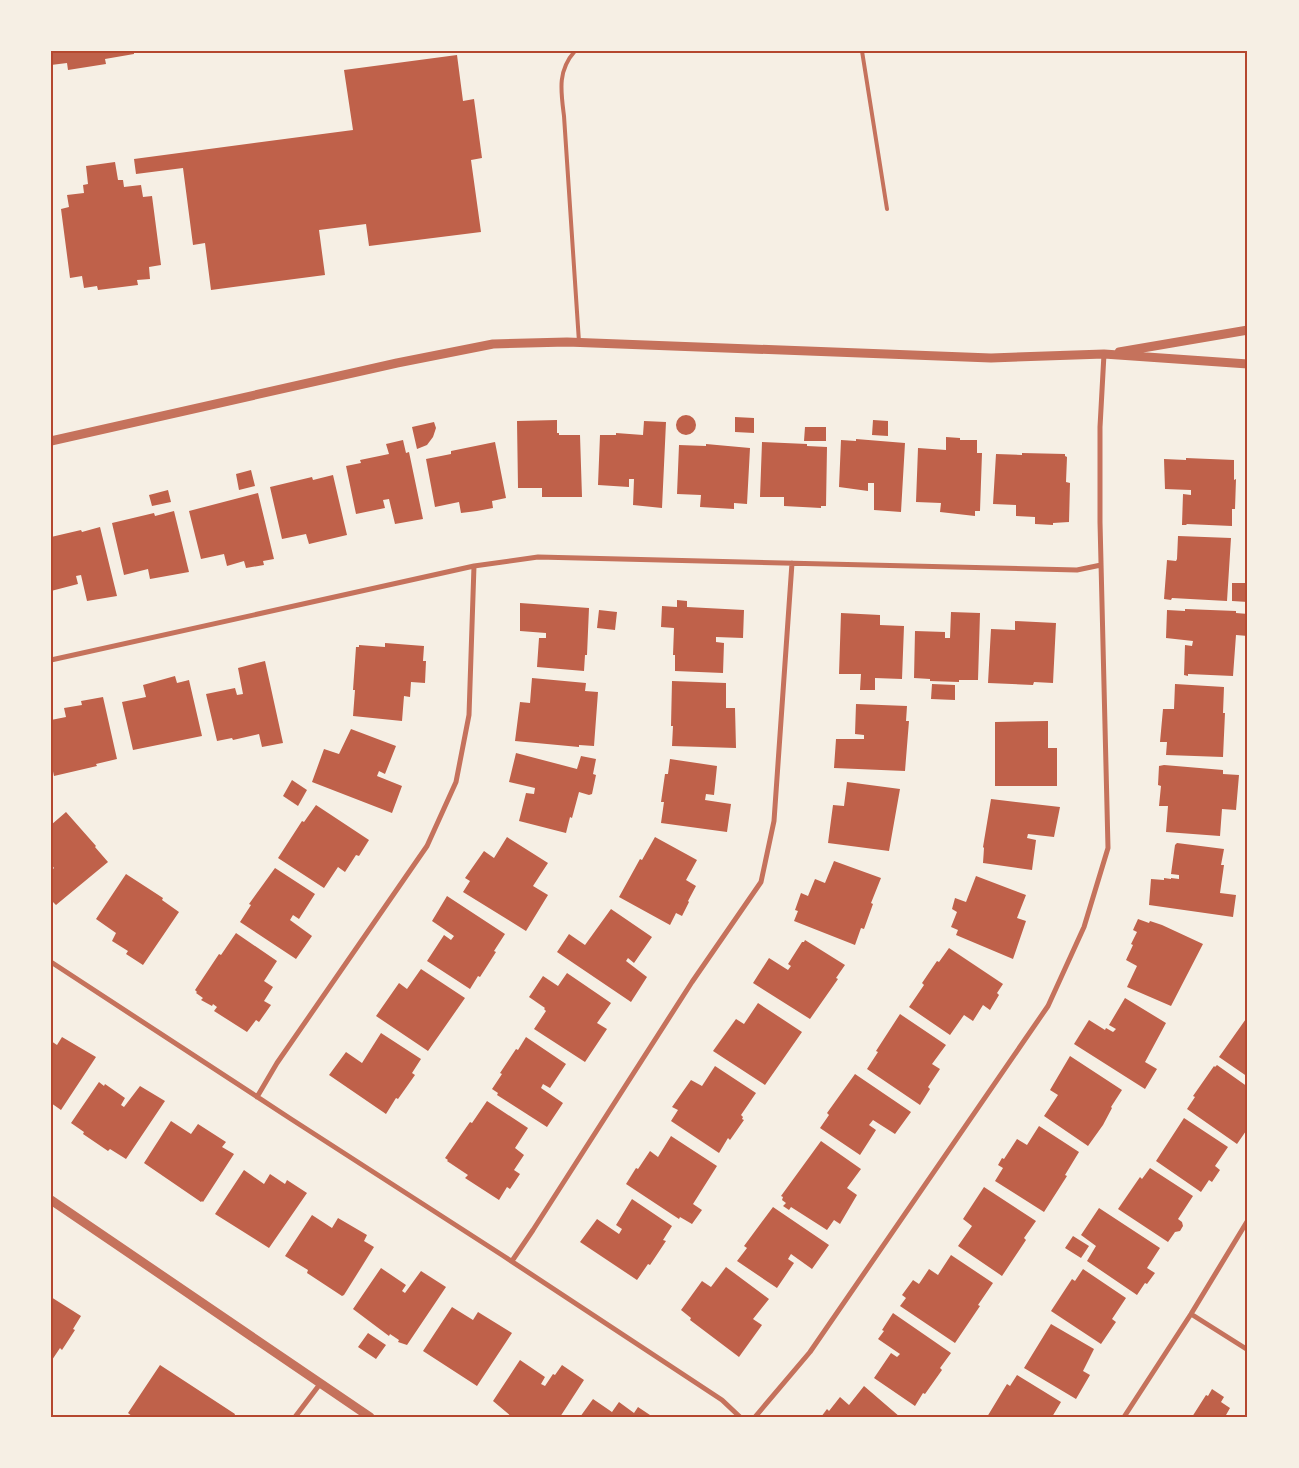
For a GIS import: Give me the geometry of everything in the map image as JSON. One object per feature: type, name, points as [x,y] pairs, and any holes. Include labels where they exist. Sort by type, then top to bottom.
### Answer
[{"type":"street","points":[[1104,354],[1248,330]]},
{"type":"street","points":[[51,440],[397,363],[493,344],[579,342],[991,358],[1104,354],[1248,364]]},
{"type":"street","points":[[755,1417],[810,1352],[1048,1006],[1084,926],[1108,848],[1101,565],[1100,427],[1104,354]]},
{"type":"street","points":[[51,660],[474,566],[538,557],[1077,570],[1101,565]]},
{"type":"street","points":[[512,1261],[692,982],[761,882],[774,821],[792,563]]},
{"type":"street","points":[[257,1097],[287,1048],[427,846],[456,782],[468,715],[474,566]]},
{"type":"street","points":[[51,962],[512,1261],[722,1400],[740,1417]]},
{"type":"street","points":[[51,1200],[370,1417]]},
{"type":"street","points":[[1124,1417],[1191,1314],[1248,1220]]},
{"type":"street","points":[[1191,1314],[1248,1350]]},
{"type":"street","points":[[295,1417],[320,1384]]},
{"type":"lane","points":[[575,51],[564,70],[560,85],[564,116],[579,342]]},
{"type":"lane","points":[[862,51],[887,209]]},
{"type":"building","points":[[51,51],[134,51],[134,54],[105,59],[106,64],[68,70],[67,63],[51,65]]},
{"type":"building","points":[[457,55],[463,101],[474,99],[482,158],[471,160],[481,232],[369,246],[366,224],[319,230],[325,275],[211,290],[205,243],[193,245],[183,168],[136,174],[134,159],[353,130],[344,70]]},
{"type":"building","points":[[115,162],[118,180],[123,180],[124,187],[141,185],[143,197],[152,196],[161,265],[149,267],[150,279],[137,280],[138,285],[98,290],[97,286],[84,288],[82,276],[70,278],[61,209],[69,207],[67,195],[84,193],[83,185],[88,184],[86,166]]},
{"type":"building","points":[[686,415],[693,418],[696,425],[693,432],[686,435],[679,432],[676,425],[679,418]]},
{"type":"building","points":[[735,417],[754,418],[754,433],[735,432]]},
{"type":"building","points":[[557,420],[557,433],[559,435],[580,435],[582,497],[542,497],[542,488],[518,488],[517,421]]},
{"type":"building","points":[[873,420],[888,421],[888,436],[872,435]]},
{"type":"building","points":[[644,421],[666,422],[662,508],[633,505],[634,479],[629,479],[629,487],[598,485],[600,435],[616,435],[616,433],[643,435]]},
{"type":"building","points":[[434,422],[436,428],[433,437],[427,445],[417,449],[412,427]]},
{"type":"building","points":[[805,427],[826,427],[826,441],[804,441]]},
{"type":"building","points":[[946,437],[960,438],[960,440],[977,440],[977,453],[982,453],[980,511],[975,511],[975,516],[940,512],[941,503],[916,502],[918,448],[946,450]]},
{"type":"building","points":[[856,439],[905,443],[901,512],[874,510],[874,483],[868,483],[868,491],[839,487],[841,440],[856,441]]},
{"type":"building","points":[[403,440],[406,453],[409,452],[423,519],[395,524],[389,499],[383,500],[385,508],[356,514],[346,466],[361,463],[360,460],[389,454],[386,444]]},
{"type":"building","points":[[495,442],[506,498],[492,501],[493,508],[477,511],[461,513],[459,502],[435,507],[426,459],[451,454],[451,451]]},
{"type":"building","points":[[762,442],[827,447],[826,506],[821,506],[821,508],[784,506],[784,497],[760,497]]},
{"type":"building","points":[[706,444],[750,448],[747,504],[734,503],[734,509],[700,507],[701,495],[677,494],[679,445],[706,446]]},
{"type":"building","points":[[1022,453],[1065,454],[1067,457],[1066,482],[1070,483],[1069,522],[1053,523],[1053,525],[1035,524],[1035,517],[1016,516],[1016,505],[993,504],[996,454],[1022,455]]},
{"type":"building","points":[[1186,458],[1234,460],[1234,480],[1236,479],[1235,509],[1232,509],[1232,526],[1182,525],[1183,494],[1191,495],[1191,490],[1165,489],[1164,459],[1186,460]]},
{"type":"building","points":[[251,470],[255,486],[239,490],[236,474]]},
{"type":"building","points":[[333,475],[347,535],[309,544],[306,534],[282,539],[270,487],[312,477],[313,480]]},
{"type":"building","points":[[168,490],[171,502],[152,506],[149,495]]},
{"type":"building","points":[[258,493],[274,559],[263,561],[264,565],[246,568],[244,561],[227,566],[224,554],[201,559],[189,511]]},
{"type":"building","points":[[174,511],[189,572],[150,579],[148,569],[124,575],[112,523],[154,513],[155,516]]},
{"type":"building","points":[[100,527],[117,596],[87,601],[81,575],[76,576],[78,584],[51,591],[51,537]]},
{"type":"building","points":[[1178,536],[1231,538],[1227,601],[1164,599],[1167,560],[1176,561],[1177,559]]},
{"type":"building","points":[[1232,583],[1248,583],[1248,602],[1232,601]]},
{"type":"building","points":[[677,600],[687,601],[687,607],[744,610],[743,638],[716,637],[716,642],[724,643],[723,673],[675,671],[675,655],[673,655],[674,628],[661,627],[662,606],[677,607]]},
{"type":"building","points":[[520,603],[589,608],[587,655],[585,655],[584,671],[537,667],[539,638],[546,638],[546,633],[520,631]]},
{"type":"building","points":[[1185,609],[1236,611],[1236,613],[1248,614],[1248,636],[1236,635],[1233,676],[1184,675],[1185,645],[1192,646],[1193,641],[1166,638],[1167,610],[1185,611]]},
{"type":"building","points":[[599,610],[617,612],[615,630],[597,628]]},
{"type":"building","points":[[951,612],[980,613],[978,680],[959,680],[959,682],[930,681],[930,679],[914,678],[915,631],[945,632],[945,638],[950,638]]},
{"type":"building","points":[[841,613],[880,615],[880,625],[904,626],[902,679],[875,678],[875,690],[860,690],[861,674],[839,674]]},
{"type":"building","points":[[1015,621],[1056,623],[1053,683],[1034,682],[1033,685],[988,683],[991,629],[1015,630]]},
{"type":"building","points":[[385,643],[424,646],[423,661],[426,661],[425,683],[411,682],[410,697],[404,696],[402,721],[353,716],[356,647],[359,647],[359,645],[385,647]]},
{"type":"building","points":[[265,661],[283,743],[262,747],[259,734],[233,740],[232,738],[217,741],[206,694],[235,688],[237,695],[243,694],[238,668]]},
{"type":"building","points":[[175,676],[177,683],[189,680],[202,736],[133,750],[122,702],[146,697],[143,685]]},
{"type":"building","points":[[532,678],[586,683],[585,691],[598,692],[594,746],[579,745],[579,747],[515,741],[520,702],[530,703]]},
{"type":"building","points":[[672,681],[726,683],[726,708],[735,708],[736,748],[672,746]]},
{"type":"building","points":[[932,684],[955,685],[955,700],[931,699]]},
{"type":"building","points":[[1175,684],[1224,687],[1223,757],[1166,755],[1167,742],[1160,742],[1163,709],[1174,709]]},
{"type":"building","points":[[103,697],[117,759],[96,764],[97,766],[54,776],[51,762],[51,720],[66,717],[64,708],[82,705],[81,701]]},
{"type":"building","points":[[856,704],[907,706],[906,721],[909,721],[905,771],[834,768],[836,739],[864,739],[864,735],[855,734]]},
{"type":"building","points":[[1048,721],[1048,748],[1057,748],[1057,786],[995,786],[995,722]]},
{"type":"building","points":[[351,729],[396,746],[385,774],[379,771],[377,776],[402,786],[392,813],[312,782],[324,749],[339,754]]},
{"type":"building","points":[[516,753],[577,769],[581,756],[596,759],[593,774],[596,775],[592,794],[579,792],[566,833],[519,821],[526,793],[534,794],[535,788],[509,782]]},
{"type":"building","points":[[670,759],[717,766],[714,795],[706,794],[705,800],[731,804],[727,832],[661,823],[664,802],[661,802],[665,774],[668,774]]},
{"type":"building","points":[[1159,766],[1223,770],[1223,774],[1239,775],[1236,810],[1222,809],[1220,836],[1166,832],[1168,806],[1159,806],[1161,786],[1158,785]]},
{"type":"building","points":[[292,780],[307,790],[298,806],[283,796]]},
{"type":"building","points":[[847,782],[900,789],[889,851],[828,843],[833,805],[844,806]]},
{"type":"building","points":[[991,799],[1060,807],[1054,837],[1028,834],[1027,838],[1036,840],[1032,870],[983,863],[983,847]]},
{"type":"building","points":[[316,805],[369,840],[359,856],[356,855],[345,872],[338,867],[324,888],[278,858],[302,821],[304,822]]},
{"type":"building","points":[[66,812],[108,862],[56,905],[51,900],[51,871],[54,868],[51,864],[51,825]]},
{"type":"building","points":[[507,837],[548,863],[533,886],[548,895],[526,931],[463,892],[470,881],[465,878],[484,851],[494,858]]},
{"type":"building","points":[[655,837],[697,860],[686,880],[696,886],[682,916],[676,913],[670,925],[619,897],[640,859],[642,860]]},
{"type":"building","points":[[1177,843],[1224,849],[1221,865],[1224,865],[1220,893],[1236,895],[1233,917],[1149,905],[1151,879],[1179,879],[1179,875],[1171,874],[1175,845]]},
{"type":"building","points":[[834,861],[881,878],[871,903],[873,904],[864,929],[861,928],[855,945],[794,921],[798,911],[795,910],[801,893],[808,896],[815,879],[825,883]]},
{"type":"building","points":[[275,868],[315,894],[299,919],[293,915],[290,920],[312,936],[296,959],[240,922],[251,905],[249,904]]},
{"type":"building","points":[[126,874],[163,898],[162,900],[179,912],[143,965],[126,954],[128,951],[112,941],[116,933],[96,919]]},
{"type":"building","points":[[976,876],[1026,895],[1017,918],[1026,921],[1013,959],[956,935],[958,930],[951,927],[957,912],[952,909],[955,898],[966,902]]},
{"type":"building","points":[[447,896],[505,934],[494,951],[496,952],[470,989],[427,961],[444,935],[451,940],[454,936],[432,921]]},
{"type":"building","points":[[611,909],[652,937],[634,963],[628,958],[626,961],[647,977],[631,1002],[557,952],[569,934],[585,945]]},
{"type":"building","points":[[1138,919],[1162,925],[1203,944],[1171,1006],[1127,987],[1137,966],[1126,960],[1137,932],[1133,930]]},
{"type":"building","points":[[236,933],[277,961],[264,981],[273,987],[264,1001],[271,1005],[259,1022],[256,1020],[247,1032],[214,1011],[217,1007],[201,1000],[203,998],[195,990],[219,954],[221,955]]},
{"type":"building","points":[[805,940],[845,965],[836,978],[838,979],[810,1019],[753,983],[769,958],[788,970],[791,966],[788,964]]},
{"type":"building","points":[[949,948],[1003,984],[990,1010],[983,1005],[973,1021],[964,1015],[950,1035],[909,1007],[924,985],[922,983],[937,961],[939,962]]},
{"type":"building","points":[[421,969],[465,998],[428,1051],[376,1016],[399,983],[407,989]]},
{"type":"building","points":[[567,973],[611,1003],[597,1023],[607,1029],[585,1062],[534,1029],[546,1011],[545,1008],[529,997],[543,976],[558,986]]},
{"type":"building","points":[[1125,998],[1166,1023],[1145,1062],[1157,1069],[1145,1089],[1074,1044],[1089,1020],[1105,1030],[1106,1028],[1113,1032],[1116,1029],[1109,1025]]},
{"type":"building","points":[[758,1003],[802,1032],[765,1085],[713,1051],[736,1019],[744,1024]]},
{"type":"building","points":[[900,1014],[946,1045],[932,1064],[940,1069],[928,1087],[930,1089],[920,1105],[867,1069],[878,1052],[876,1051]]},
{"type":"building","points":[[1248,1016],[1248,1077],[1219,1057]]},
{"type":"building","points":[[381,1033],[421,1059],[412,1073],[415,1075],[398,1099],[396,1098],[386,1114],[329,1075],[346,1052],[362,1063]]},
{"type":"building","points":[[62,1037],[96,1057],[61,1110],[51,1103],[51,1041],[57,1045]]},
{"type":"building","points":[[526,1037],[566,1064],[550,1088],[543,1084],[541,1088],[563,1103],[547,1127],[497,1095],[498,1093],[492,1089],[502,1074],[500,1073]]},
{"type":"building","points":[[1070,1056],[1122,1090],[1111,1107],[1103,1125],[1088,1146],[1044,1116],[1058,1095],[1050,1090]]},
{"type":"building","points":[[1217,1065],[1248,1087],[1248,1133],[1246,1131],[1237,1144],[1187,1109],[1195,1097],[1193,1096],[1214,1066]]},
{"type":"building","points":[[715,1066],[756,1093],[741,1115],[744,1120],[730,1140],[728,1138],[719,1153],[671,1121],[678,1110],[672,1107],[691,1080],[702,1086]]},
{"type":"building","points":[[855,1074],[911,1112],[895,1134],[873,1120],[869,1125],[876,1130],[860,1155],[820,1128],[829,1115],[827,1113]]},
{"type":"building","points":[[99,1082],[125,1098],[121,1105],[124,1107],[140,1086],[165,1101],[126,1159],[110,1149],[108,1151],[83,1134],[84,1132],[71,1123]]},
{"type":"building","points":[[487,1101],[528,1128],[515,1148],[524,1155],[514,1170],[520,1174],[510,1189],[507,1187],[499,1200],[465,1178],[468,1175],[445,1158]]},
{"type":"building","points":[[1184,1118],[1228,1147],[1215,1166],[1220,1170],[1212,1182],[1209,1180],[1201,1192],[1156,1161]]},
{"type":"building","points":[[171,1121],[191,1134],[198,1124],[226,1142],[222,1147],[234,1154],[203,1202],[144,1163]]},
{"type":"building","points":[[1039,1126],[1079,1152],[1065,1175],[1067,1176],[1044,1212],[995,1181],[1003,1168],[998,1165],[1017,1139],[1027,1145]]},
{"type":"building","points":[[671,1136],[717,1166],[693,1204],[702,1210],[692,1224],[680,1217],[679,1219],[626,1184],[650,1151],[658,1157]]},
{"type":"building","points":[[821,1141],[861,1169],[847,1188],[857,1195],[840,1224],[834,1220],[827,1230],[791,1207],[789,1210],[783,1206],[786,1203],[782,1200],[783,1197],[781,1196]]},
{"type":"building","points":[[1150,1168],[1193,1196],[1178,1219],[1182,1222],[1183,1226],[1180,1231],[1175,1232],[1168,1242],[1118,1209],[1140,1177],[1142,1179]]},
{"type":"building","points":[[244,1170],[264,1184],[270,1174],[285,1184],[287,1180],[307,1193],[269,1248],[215,1214]]},
{"type":"building","points":[[984,1187],[1036,1221],[1002,1276],[958,1246],[972,1226],[963,1219]]},
{"type":"building","points":[[632,1199],[672,1226],[663,1240],[666,1241],[637,1280],[580,1242],[597,1219],[619,1234],[622,1229],[616,1225]]},
{"type":"building","points":[[773,1207],[829,1245],[812,1269],[791,1254],[788,1259],[794,1263],[777,1288],[737,1261],[747,1248],[744,1246]]},
{"type":"building","points":[[1099,1208],[1160,1248],[1147,1268],[1155,1273],[1137,1295],[1087,1261],[1096,1246],[1081,1235]]},
{"type":"building","points":[[312,1215],[332,1228],[338,1218],[367,1235],[364,1241],[374,1247],[342,1296],[307,1273],[308,1270],[285,1256]]},
{"type":"building","points":[[1073,1236],[1089,1246],[1081,1258],[1065,1248]]},
{"type":"building","points":[[951,1255],[993,1283],[955,1343],[900,1306],[906,1298],[902,1295],[913,1280],[919,1284],[929,1269],[938,1275]]},
{"type":"building","points":[[726,1267],[769,1299],[753,1319],[762,1325],[739,1357],[690,1320],[691,1318],[681,1310],[702,1281],[711,1287]]},
{"type":"building","points":[[381,1268],[406,1285],[402,1291],[405,1293],[421,1271],[446,1287],[407,1345],[398,1342],[399,1340],[390,1334],[389,1336],[353,1309]]},
{"type":"building","points":[[1083,1269],[1126,1298],[1112,1319],[1116,1322],[1101,1344],[1051,1311],[1072,1279],[1075,1281]]},
{"type":"building","points":[[51,1297],[81,1316],[73,1329],[75,1330],[62,1350],[60,1348],[52,1360]]},
{"type":"building","points":[[452,1307],[473,1320],[478,1312],[512,1333],[477,1386],[423,1351]]},
{"type":"building","points":[[893,1313],[951,1353],[940,1368],[942,1370],[915,1406],[874,1378],[891,1353],[897,1357],[900,1354],[878,1339]]},
{"type":"building","points":[[1051,1324],[1094,1349],[1083,1371],[1090,1375],[1076,1399],[1024,1368]]},
{"type":"building","points":[[368,1333],[386,1345],[376,1359],[358,1347]]},
{"type":"building","points":[[520,1360],[545,1377],[541,1384],[545,1386],[562,1365],[584,1380],[560,1417],[512,1417],[493,1401]]},
{"type":"building","points":[[160,1365],[235,1414],[234,1417],[133,1417],[128,1413]]},
{"type":"building","points":[[1017,1375],[1061,1402],[1052,1417],[987,1417],[1007,1384],[1010,1386]]},
{"type":"building","points":[[864,1386],[900,1417],[821,1417],[827,1409],[829,1411],[840,1397],[849,1405]]},
{"type":"building","points":[[1212,1389],[1224,1397],[1221,1402],[1230,1408],[1226,1415],[1228,1417],[1192,1417],[1206,1395],[1208,1396]]},
{"type":"building","points":[[593,1399],[612,1412],[619,1402],[634,1413],[638,1407],[653,1417],[580,1417]]}]
